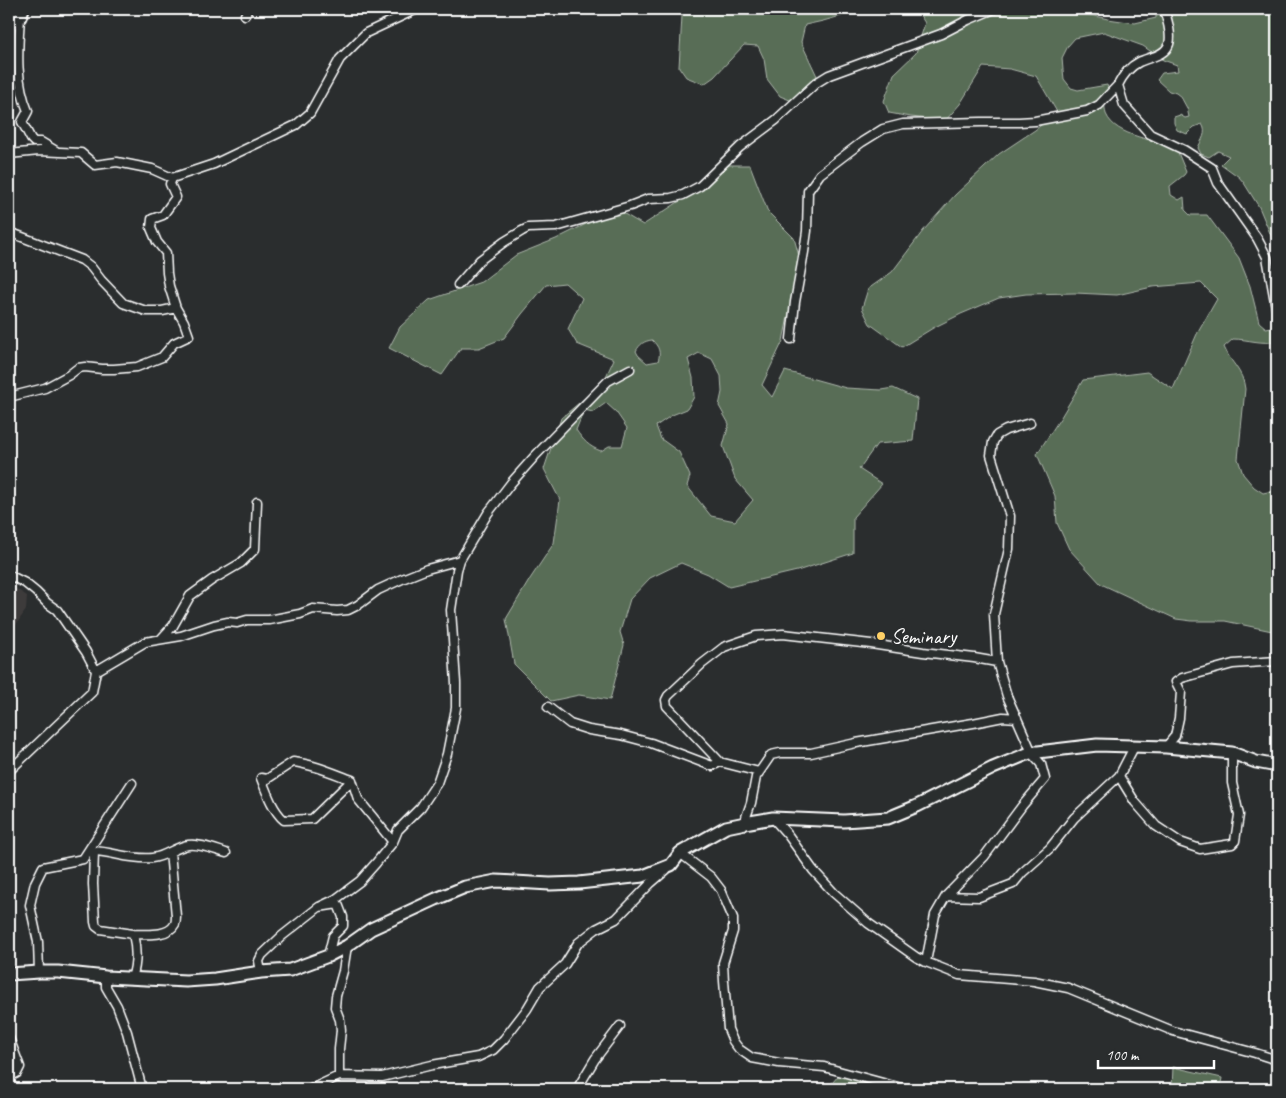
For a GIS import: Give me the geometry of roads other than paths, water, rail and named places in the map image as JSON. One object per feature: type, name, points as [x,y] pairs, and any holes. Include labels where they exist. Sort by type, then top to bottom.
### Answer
[{"type":"main road","points":[[9,26],[22,13]]},
{"type":"main road","points":[[9,974],[58,972],[106,977],[186,981],[290,970],[328,956],[347,946],[371,929],[465,887],[496,881],[550,884],[614,880],[642,876],[671,865],[680,853],[726,827],[772,818],[844,821],[888,818],[917,806],[993,768],[1032,752],[1096,745],[1166,747],[1232,753],[1256,762],[1277,766]]},
{"type":"street","points":[[9,154],[39,151],[81,153],[95,165],[117,162],[152,169],[172,178],[214,164],[296,125],[310,113],[340,59],[366,33],[417,9]]},
{"type":"street","points":[[458,285],[480,260],[504,242],[528,228],[546,228],[563,225],[648,199],[683,195],[700,186],[740,147],[776,120],[816,83],[829,75],[941,34],[994,9]]},
{"type":"street","points":[[791,339],[807,231],[808,191],[820,174],[883,129],[903,124],[1019,122],[1087,110],[1099,105],[1118,85],[1125,72],[1138,62],[1164,52],[1169,44],[1169,28],[1164,9]]},
{"type":"street","points":[[22,13],[18,51],[18,74],[28,111],[22,122],[34,142],[41,142],[58,152]]},
{"type":"street","points":[[1118,85],[1124,105],[1150,134],[1184,150],[1212,168],[1218,183],[1257,238],[1268,257],[1277,313]]},
{"type":"street","points":[[9,395],[13,396],[45,388],[78,368],[114,369],[137,367],[162,357],[174,343],[189,336],[176,308],[169,286],[166,253],[157,242],[150,228],[152,219],[163,215],[176,197],[170,184],[172,178]]},
{"type":"street","points":[[9,232],[82,260],[91,266],[101,280],[124,303],[146,311],[162,311],[176,308]]},
{"type":"street","points":[[261,972],[259,961],[262,955],[282,936],[319,907],[336,899],[360,881],[393,842],[398,830],[421,807],[437,782],[447,754],[456,708],[451,610],[460,560],[488,513],[535,456],[608,381],[630,369]]},
{"type":"street","points":[[926,962],[935,915],[946,896],[984,857],[1044,779],[1041,764],[1033,755],[1007,696],[997,662],[994,614],[1009,549],[1010,516],[991,454],[993,442],[997,435],[1006,430],[1030,423]]},
{"type":"street","points":[[160,639],[173,626],[190,596],[212,580],[241,564],[255,549],[257,502]]},
{"type":"street","points":[[96,671],[145,642],[181,636],[214,625],[247,620],[269,620],[300,614],[313,609],[348,610],[378,590],[402,579],[460,560]]},
{"type":"street","points":[[9,575],[25,583],[57,610],[86,652],[96,671],[92,692],[9,771]]},
{"type":"street","points":[[759,772],[720,762],[667,706],[666,700],[668,696],[702,664],[724,647],[756,636],[783,634],[871,644],[997,662]]},
{"type":"street","points":[[1166,747],[1175,736],[1180,718],[1181,692],[1176,682],[1182,678],[1233,664],[1277,661]]},
{"type":"street","points":[[548,707],[570,724],[589,730],[621,735],[652,743],[712,766],[720,762]]},
{"type":"street","points":[[750,822],[746,817],[756,777],[771,755],[780,753],[811,753],[856,743],[1003,717],[1017,718]]},
{"type":"street","points":[[946,896],[979,898],[1013,884],[1022,873],[1050,848],[1074,818],[1119,776],[1134,747]]},
{"type":"street","points":[[1119,776],[1135,802],[1156,826],[1180,842],[1200,849],[1232,844],[1235,841],[1239,815],[1232,784],[1232,753]]},
{"type":"street","points":[[292,762],[323,769],[352,780],[312,819],[286,821],[280,817],[267,794],[262,778],[267,779],[292,762]]},
{"type":"street","points":[[352,780],[358,799],[393,842]]},
{"type":"street","points":[[83,859],[132,783]]},
{"type":"street","points":[[772,818],[788,835],[834,893],[868,923],[926,962],[959,975],[1034,981],[1068,988],[1173,1031],[1255,1052],[1277,1060]]},
{"type":"street","points":[[39,972],[38,942],[30,905],[35,883],[43,867],[83,859],[94,850],[150,859],[157,858],[184,846],[194,845],[226,853]]},
{"type":"street","points":[[94,850],[96,926],[100,929],[134,934],[158,934],[175,924],[176,916],[170,852]]},
{"type":"street","points":[[680,853],[711,877],[721,890],[733,918],[733,931],[724,963],[724,981],[728,1029],[739,1049],[752,1058],[824,1068],[905,1089]]},
{"type":"street","points":[[310,1089],[339,1076],[382,1077],[432,1065],[478,1057],[493,1050],[527,1009],[540,987],[565,964],[578,942],[596,929],[616,919],[671,865]]},
{"type":"street","points":[[319,907],[338,904],[342,916],[343,926],[333,936],[328,956]]},
{"type":"street","points":[[132,978],[136,964],[134,934]]},
{"type":"street","points":[[339,1076],[339,1049],[342,1030],[335,1007],[347,946]]},
{"type":"street","points":[[106,977],[106,987],[117,1006],[127,1032],[142,1089]]},
{"type":"street","points":[[577,1089],[620,1026]]},
{"type":"street","points":[[9,1038],[20,1067],[16,1073],[9,1077]]},
{"type":"place","name":"Seminary","points":[[881,636]]}]
